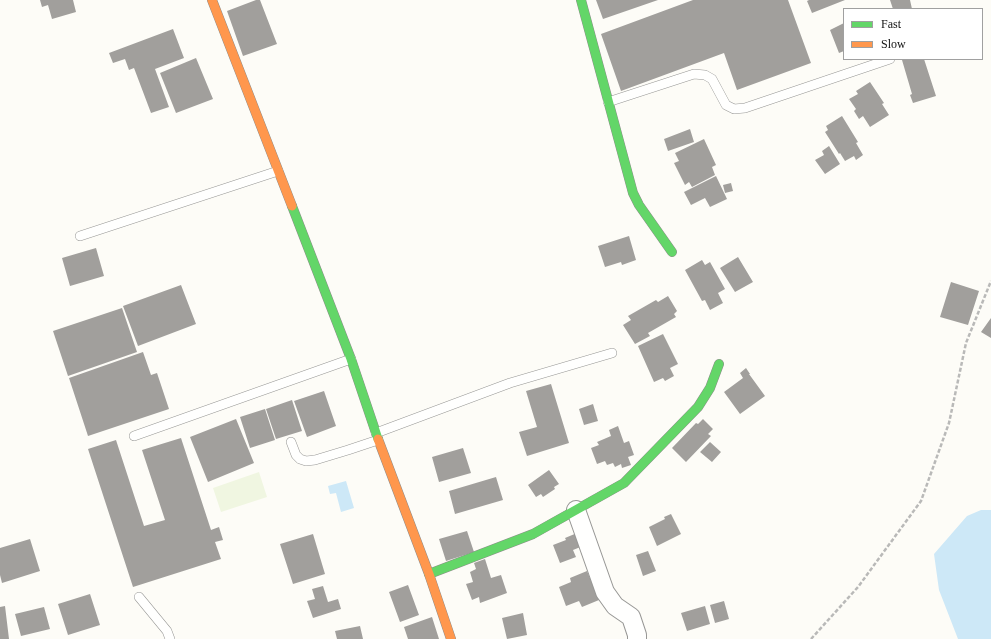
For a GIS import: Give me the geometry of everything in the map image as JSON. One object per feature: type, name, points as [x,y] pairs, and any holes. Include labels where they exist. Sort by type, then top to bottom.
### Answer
[{"type":"street","points":[[212,0],[351,359],[377,436],[429,574],[451,639]]},
{"type":"street","points":[[580,0],[633,193],[639,205],[672,252]]},
{"type":"street","points":[[429,574],[533,534],[624,483],[698,407],[710,388],[719,364]]},
{"type":"street","points":[[576,510],[605,592],[615,606],[631,617],[637,639]]},
{"type":"lane","points":[[608,102],[694,74],[705,75],[712,79],[726,105],[734,109],[745,108],[887,60]]},
{"type":"lane","points":[[80,236],[279,171]]},
{"type":"lane","points":[[291,442],[296,455],[300,459],[306,461],[315,460],[342,452],[377,436],[510,383],[612,353]]},
{"type":"lane","points":[[134,436],[351,359]]},
{"type":"lane","points":[[139,597],[167,631],[170,639]]},
{"type":"path","points":[[811,639],[858,587],[921,501],[949,423],[966,343],[991,282]]},
{"type":"green space","points":[[259,472],[267,497],[221,512],[213,488]]},
{"type":"water","points":[[346,481],[354,508],[341,512],[336,493],[330,494],[328,486]]},
{"type":"water","points":[[981,510],[991,510],[991,639],[958,639],[939,590],[934,554],[967,516]]},
{"type":"building","points":[[40,0],[73,0],[76,12],[52,19],[48,5],[42,7]]},
{"type":"building","points":[[256,0],[260,0],[277,44],[243,56],[227,11]]},
{"type":"building","points":[[596,0],[658,0],[603,19]]},
{"type":"building","points":[[693,0],[788,0],[811,63],[737,90],[724,53],[621,91],[601,34]]},
{"type":"building","points":[[845,0],[812,13],[807,1]]},
{"type":"building","points":[[890,0],[910,0],[912,8],[893,8]]},
{"type":"building","points":[[843,24],[843,51],[839,53],[830,30]]},
{"type":"building","points":[[173,29],[184,58],[155,69],[169,107],[151,113],[134,68],[129,70],[125,59],[113,63],[109,53]]},
{"type":"building","points":[[196,58],[213,99],[176,113],[160,73]]},
{"type":"building","points":[[902,60],[924,60],[936,96],[913,103],[910,95],[912,94]]},
{"type":"building","points":[[870,82],[884,103],[882,104],[889,115],[870,127],[863,116],[859,119],[854,111],[856,109],[849,99],[858,94],[856,91]]},
{"type":"building","points":[[842,116],[858,142],[856,143],[863,155],[856,160],[854,156],[845,161],[825,132],[828,130],[826,126]]},
{"type":"building","points":[[690,129],[694,142],[668,151],[664,139]]},
{"type":"building","points":[[704,139],[716,165],[712,167],[715,175],[692,187],[689,182],[685,185],[674,163],[679,161],[675,153]]},
{"type":"building","points":[[829,146],[840,164],[825,174],[815,160],[824,155],[822,151]]},
{"type":"building","points":[[716,176],[727,199],[710,207],[705,198],[691,205],[684,192]]},
{"type":"building","points":[[731,183],[733,191],[725,193],[723,185]]},
{"type":"building","points":[[629,236],[636,260],[622,265],[621,262],[605,267],[598,246]]},
{"type":"building","points":[[96,248],[104,276],[70,286],[62,258]]},
{"type":"building","points":[[738,257],[753,282],[735,292],[720,268]]},
{"type":"building","points":[[702,260],[705,265],[710,262],[725,289],[718,293],[723,303],[710,310],[705,300],[702,301],[685,270]]},
{"type":"building","points":[[951,282],[979,291],[968,325],[940,317]]},
{"type":"building","points":[[181,285],[196,324],[138,346],[123,306]]},
{"type":"building","points":[[668,296],[677,311],[674,314],[676,317],[648,333],[650,336],[635,344],[623,325],[631,320],[628,316],[656,300],[658,302]]},
{"type":"building","points":[[122,308],[137,352],[68,376],[53,331]]},
{"type":"building","points":[[991,318],[991,338],[981,332]]},
{"type":"building","points":[[663,334],[678,364],[670,368],[674,376],[665,381],[663,378],[654,382],[638,346]]},
{"type":"building","points":[[143,352],[151,375],[157,373],[169,409],[88,436],[69,378]]},
{"type":"building","points":[[746,368],[765,396],[740,414],[724,392],[743,378],[740,373]]},
{"type":"building","points":[[551,384],[569,443],[527,456],[519,432],[537,427],[526,391]]},
{"type":"building","points":[[324,391],[336,426],[307,437],[294,401]]},
{"type":"building","points":[[292,400],[302,431],[276,439],[266,409]]},
{"type":"building","points":[[593,404],[598,421],[584,425],[579,409]]},
{"type":"building","points":[[265,409],[275,440],[250,448],[240,417]]},
{"type":"building","points":[[236,419],[254,463],[208,482],[190,437]]},
{"type":"building","points":[[703,419],[713,429],[708,434],[711,436],[686,462],[672,448],[696,423],[698,424]]},
{"type":"building","points":[[618,426],[624,443],[629,441],[634,455],[628,457],[631,465],[622,468],[621,464],[615,467],[613,463],[607,465],[605,461],[597,464],[591,448],[599,445],[597,442],[611,436],[609,430]]},
{"type":"building","points":[[181,438],[211,530],[219,527],[223,540],[215,542],[221,559],[133,587],[88,449],[116,440],[144,526],[165,520],[142,450]]},
{"type":"building","points":[[710,442],[721,452],[712,462],[700,452]]},
{"type":"building","points":[[463,448],[471,473],[439,482],[432,457]]},
{"type":"building","points":[[549,470],[559,484],[554,487],[555,489],[543,497],[541,494],[536,497],[528,485]]},
{"type":"building","points":[[496,477],[503,500],[455,514],[449,491]]},
{"type":"building","points":[[671,514],[681,534],[657,546],[649,527],[665,519],[664,517]]},
{"type":"building","points":[[467,531],[474,552],[446,561],[439,539]]},
{"type":"building","points":[[577,533],[583,546],[573,550],[576,557],[560,563],[553,545],[566,540],[565,538]]},
{"type":"building","points":[[313,534],[325,574],[293,584],[280,544]]},
{"type":"building","points":[[30,539],[40,571],[2,583],[0,575],[0,548]]},
{"type":"building","points":[[648,551],[656,571],[643,576],[636,555]]},
{"type":"building","points":[[485,559],[491,578],[501,575],[507,593],[480,603],[479,597],[472,600],[466,584],[473,582],[470,572],[476,569],[474,563]]},
{"type":"building","points":[[587,571],[599,600],[582,607],[579,601],[566,606],[559,587],[571,582],[570,578]]},
{"type":"building","points":[[408,585],[419,615],[400,622],[389,592]]},
{"type":"building","points":[[323,586],[328,602],[338,599],[341,609],[313,618],[307,601],[315,599],[312,589]]},
{"type":"building","points":[[90,594],[100,625],[68,635],[58,604]]},
{"type":"building","points":[[724,601],[729,619],[715,623],[710,605]]},
{"type":"building","points":[[5,606],[9,639],[0,639],[0,607]]},
{"type":"building","points":[[705,606],[710,624],[687,631],[681,613]]},
{"type":"building","points":[[44,607],[50,629],[21,636],[15,614]]},
{"type":"building","points":[[523,613],[527,635],[507,639],[502,618]]},
{"type":"building","points":[[432,617],[439,639],[408,639],[404,627]]},
{"type":"building","points":[[360,626],[363,639],[337,639],[335,631]]},
{"type":"traffic: fast","points":[[581,0],[633,193],[639,205],[672,252]]},
{"type":"traffic: fast","points":[[292,206],[351,359],[378,439]]},
{"type":"traffic: fast","points":[[429,574],[533,534],[624,483],[698,407],[710,388],[719,364]]},
{"type":"traffic: slow","points":[[212,0],[292,206]]},
{"type":"traffic: slow","points":[[378,439],[429,574],[451,639]]}]
